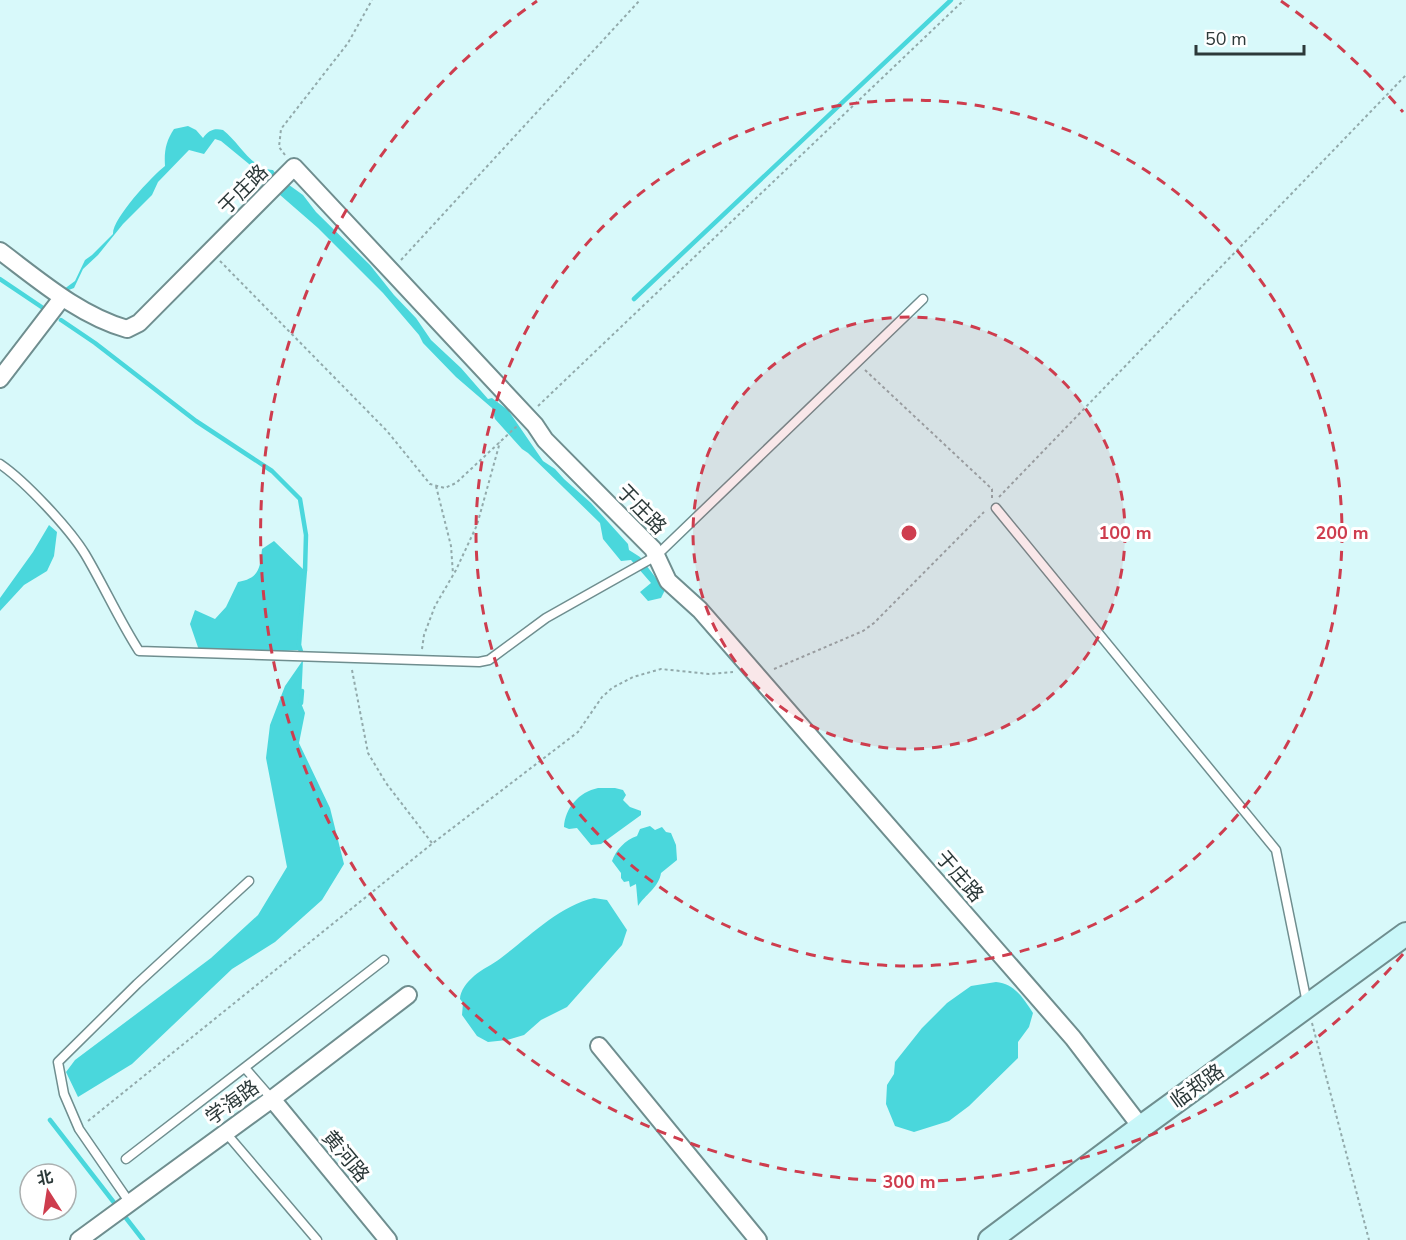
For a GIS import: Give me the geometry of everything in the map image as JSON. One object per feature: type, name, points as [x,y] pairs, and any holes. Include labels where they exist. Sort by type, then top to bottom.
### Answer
[{"type":"main road","name":"临郑路","points":[[990,1240],[1141,1126],[1406,934]]},
{"type":"street","name":"于庄路","points":[[0,252],[62,298],[107,323],[127,329],[139,324],[294,167],[527,417],[545,440],[653,549],[668,581],[700,610],[1072,1038],[1141,1126]]},
{"type":"street","points":[[0,379],[62,298]]},
{"type":"street","name":"学海路","points":[[79,1240],[272,1099],[408,995]]},
{"type":"street","points":[[599,1046],[758,1240]]},
{"type":"street","name":"黄河路","points":[[272,1099],[388,1240]]},
{"type":"lane","points":[[0,464],[12,471],[50,510],[84,552],[139,651],[479,662],[489,660],[546,618],[656,556],[923,299]]},
{"type":"lane","points":[[994,506],[1276,850],[1308,1006]]},
{"type":"lane","points":[[123,1208],[79,1129],[64,1095],[58,1062],[137,984],[249,881]]},
{"type":"lane","points":[[126,1159],[384,960]]},
{"type":"lane","points":[[245,1068],[272,1099]]},
{"type":"lane","points":[[226,1133],[317,1240]]},
{"type":"path","points":[[294,167],[279,147],[281,129],[348,43],[372,0]]},
{"type":"path","points":[[391,271],[640,0]]},
{"type":"path","points":[[211,251],[387,431],[430,484],[445,488],[456,483],[527,417],[964,0]]},
{"type":"path","points":[[79,1129],[433,843],[578,732],[602,696],[612,688],[633,677],[661,669],[709,674],[754,673],[862,631],[874,623],[994,506],[1406,75]]},
{"type":"path","points":[[857,363],[992,489],[994,506]]},
{"type":"path","points":[[419,661],[429,619],[453,577],[477,525],[500,442]]},
{"type":"path","points":[[436,486],[451,546],[453,577]]},
{"type":"path","points":[[350,659],[368,753],[386,783],[433,843]]},
{"type":"path","points":[[1308,1006],[1369,1240]]},
{"type":"water","points":[[188,126],[196,130],[203,138],[212,130],[223,130],[258,165],[273,170],[278,177],[303,195],[316,212],[370,265],[416,318],[431,340],[461,368],[488,399],[492,398],[508,410],[543,461],[555,469],[591,503],[628,544],[629,550],[640,557],[665,590],[661,598],[648,601],[640,592],[651,583],[631,560],[621,561],[603,539],[600,523],[522,449],[495,419],[492,408],[456,377],[423,343],[419,335],[383,293],[318,228],[221,141],[215,139],[204,154],[189,150],[158,182],[152,195],[83,269],[74,288],[66,291],[46,310],[43,308],[52,298],[75,281],[85,260],[113,234],[119,218],[143,188],[165,166],[166,146],[174,129]]},
{"type":"water","points":[[49,525],[57,532],[54,556],[47,571],[24,585],[0,611],[0,598]]},
{"type":"water","points":[[274,541],[305,571],[300,650],[201,656],[190,624],[195,610],[215,619],[226,607],[238,582],[250,578],[257,572],[262,549]]},
{"type":"water","points":[[303,660],[301,703],[305,713],[299,743],[330,808],[344,864],[322,900],[275,942],[232,969],[132,1064],[78,1097],[66,1072],[75,1060],[211,958],[258,915],[287,867],[266,758],[270,725],[285,686]]},
{"type":"water","points":[[598,788],[623,790],[626,795],[623,800],[630,807],[641,811],[641,815],[601,844],[591,845],[577,828],[564,827],[567,813],[574,802],[585,793]]},
{"type":"water","points":[[650,826],[655,830],[662,827],[666,832],[671,833],[676,845],[677,860],[661,873],[655,887],[638,906],[636,884],[630,887],[629,881],[624,882],[621,873],[612,861],[619,849],[637,836],[640,829]]},
{"type":"water","points":[[594,898],[607,900],[627,930],[622,945],[567,1007],[541,1020],[524,1035],[488,1042],[477,1036],[462,1015],[463,1003],[460,996],[469,981],[557,915]]},
{"type":"water","points":[[996,982],[1013,989],[1033,1013],[1029,1027],[1018,1042],[1018,1058],[969,1106],[949,1121],[914,1132],[895,1126],[886,1104],[887,1085],[894,1074],[895,1062],[922,1028],[947,1003],[971,986]]},
{"type":"waterway","points":[[634,299],[951,0]]},
{"type":"waterway","points":[[0,279],[46,310]]},
{"type":"waterway","points":[[61,320],[95,343],[196,421],[272,471],[300,499],[306,535],[305,571]]},
{"type":"waterway","points":[[302,655],[299,645],[305,569]]},
{"type":"waterway","points":[[301,703],[302,691]]},
{"type":"waterway","points":[[50,1120],[143,1240]]}]
